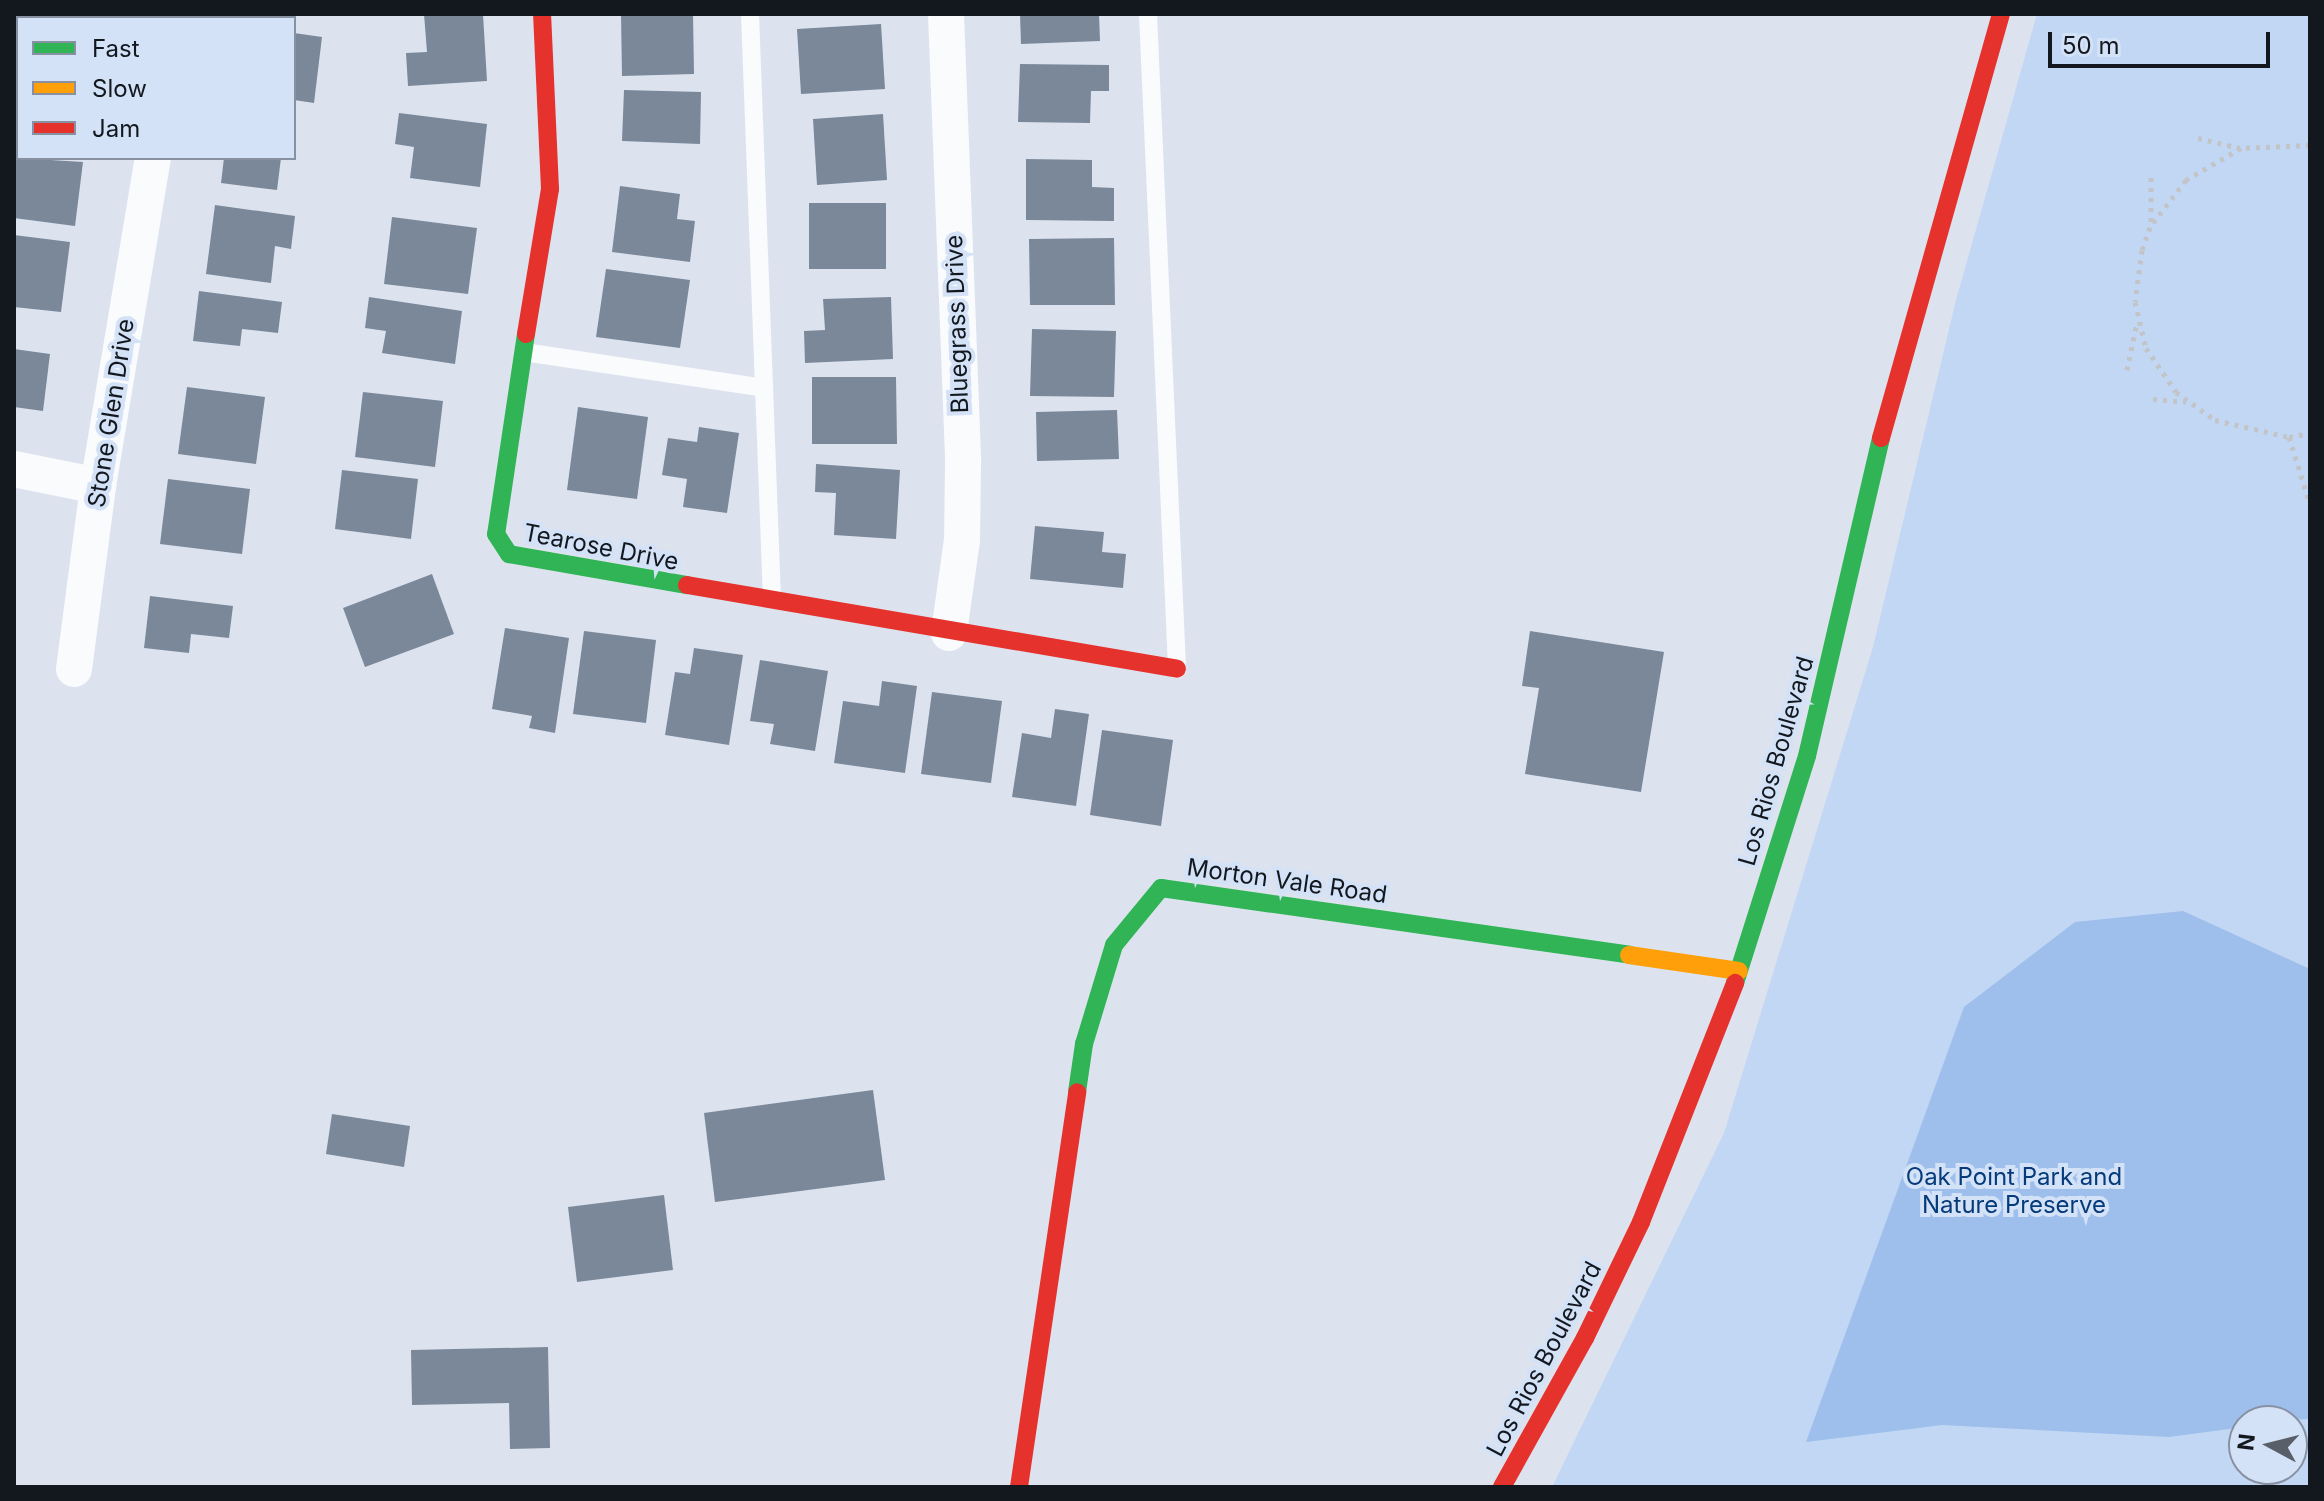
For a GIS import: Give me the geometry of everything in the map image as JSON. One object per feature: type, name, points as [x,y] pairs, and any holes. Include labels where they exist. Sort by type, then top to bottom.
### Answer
[{"type":"street","name":"Tearose Drive","points":[[542,14],[550,189],[496,534],[509,554],[772,603],[1177,669]]},
{"type":"street","name":"Bluegrass Drive","points":[[946,14],[963,463],[962,540],[949,633]]},
{"type":"street","name":"Los Rios Boulevard","points":[[1502,1487],[1585,1338],[1641,1222],[1694,1097],[1739,971],[1807,756],[1889,404],[2001,14]]},
{"type":"street","name":"Stone Glen Drive","points":[[74,669],[98,486],[153,160]]},
{"type":"street","points":[[14,469],[98,486]]},
{"type":"street","name":"Morton Vale Road","points":[[1019,1487],[1084,1044],[1114,945],[1161,888],[1739,971]]},
{"type":"lane","points":[[750,14],[772,603]]},
{"type":"lane","points":[[1148,14],[1177,669]]},
{"type":"lane","points":[[524,352],[764,388]]},
{"type":"path","points":[[2198,138],[2241,148],[2310,145]]},
{"type":"path","points":[[2150,227],[2160,208],[2186,180],[2241,148]]},
{"type":"path","points":[[2127,370],[2137,321],[2137,278],[2150,227],[2151,176]]},
{"type":"path","points":[[2137,321],[2161,373],[2187,402],[2240,430],[2289,437],[2310,433]]},
{"type":"path","points":[[2153,399],[2187,402]]},
{"type":"path","points":[[2289,437],[2310,504]]},
{"type":"green space","name":"Oak Point Park and Nature Preserve","points":[[2037,14],[2310,14],[2310,1487],[1552,1487],[1724,1133],[1873,647],[1956,300]]},
{"type":"green space","points":[[2183,911],[2310,969],[2310,1419],[2308,1405],[2228,1405],[2228,1429],[2169,1437],[1942,1425],[1806,1442],[1964,1007],[2075,922]]},
{"type":"building","points":[[424,14],[483,14],[487,81],[408,86],[406,53],[427,52]]},
{"type":"building","points":[[621,14],[693,14],[694,74],[622,76]]},
{"type":"building","points":[[1020,14],[1099,14],[1100,41],[1021,44]]},
{"type":"building","points":[[881,24],[885,89],[801,94],[797,29]]},
{"type":"building","points":[[296,33],[322,37],[314,103],[296,100]]},
{"type":"building","points":[[1020,64],[1109,65],[1109,91],[1091,91],[1090,123],[1018,122]]},
{"type":"building","points":[[624,90],[701,92],[700,144],[622,141]]},
{"type":"building","points":[[15,94],[16,94],[16,128]]},
{"type":"building","points":[[399,113],[487,124],[480,187],[410,178],[414,147],[395,144]]},
{"type":"building","points":[[883,114],[887,180],[817,185],[813,119]]},
{"type":"building","points":[[14,153],[16,160],[83,162],[75,226],[14,218]]},
{"type":"building","points":[[1026,159],[1092,160],[1092,187],[1114,188],[1114,221],[1026,220]]},
{"type":"building","points":[[224,160],[281,160],[277,190],[221,183]]},
{"type":"building","points":[[620,186],[680,194],[677,219],[695,221],[690,262],[612,252]]},
{"type":"building","points":[[809,203],[886,203],[886,269],[809,269]]},
{"type":"building","points":[[215,205],[295,216],[291,249],[275,246],[271,283],[206,274]]},
{"type":"building","points":[[392,217],[477,228],[468,294],[384,284]]},
{"type":"building","points":[[14,235],[70,242],[61,312],[14,307]]},
{"type":"building","points":[[1114,238],[1115,305],[1030,305],[1029,239]]},
{"type":"building","points":[[606,269],[690,280],[680,348],[596,337]]},
{"type":"building","points":[[199,291],[282,302],[278,333],[242,329],[240,346],[193,341]]},
{"type":"building","points":[[369,297],[462,311],[455,364],[382,353],[386,331],[365,328]]},
{"type":"building","points":[[891,297],[893,359],[805,363],[804,331],[825,330],[823,299]]},
{"type":"building","points":[[1032,329],[1116,331],[1114,397],[1030,396]]},
{"type":"building","points":[[14,349],[50,354],[43,411],[14,407]]},
{"type":"building","points":[[812,377],[896,377],[897,444],[812,444]]},
{"type":"building","points":[[187,387],[265,397],[256,464],[178,454]]},
{"type":"building","points":[[363,392],[443,401],[435,467],[355,457]]},
{"type":"building","points":[[578,407],[648,417],[637,499],[567,490]]},
{"type":"building","points":[[1117,410],[1119,459],[1037,461],[1036,412]]},
{"type":"building","points":[[699,427],[739,433],[727,513],[683,507],[687,479],[662,475],[668,438],[697,442]]},
{"type":"building","points":[[816,464],[900,470],[896,539],[834,535],[836,493],[815,492]]},
{"type":"building","points":[[342,470],[418,479],[411,539],[335,529]]},
{"type":"building","points":[[168,479],[250,489],[242,554],[160,544]]},
{"type":"building","points":[[1035,526],[1104,532],[1102,552],[1126,554],[1123,588],[1030,579]]},
{"type":"building","points":[[432,574],[454,634],[365,667],[343,608]]},
{"type":"building","points":[[150,596],[233,606],[229,638],[191,634],[189,653],[144,648]]},
{"type":"building","points":[[505,628],[569,638],[555,733],[529,728],[532,716],[492,709]]},
{"type":"building","points":[[584,631],[656,640],[646,723],[573,714]]},
{"type":"building","points":[[1530,631],[1664,652],[1641,792],[1525,774],[1539,688],[1522,686]]},
{"type":"building","points":[[694,648],[743,655],[729,745],[665,735],[675,672],[690,674]]},
{"type":"building","points":[[760,660],[828,671],[815,751],[770,744],[774,724],[750,721]]},
{"type":"building","points":[[882,681],[917,686],[905,773],[834,763],[843,701],[879,706]]},
{"type":"building","points":[[932,692],[1002,701],[991,783],[921,774]]},
{"type":"building","points":[[1055,709],[1089,714],[1076,806],[1012,797],[1022,733],[1051,738]]},
{"type":"building","points":[[1102,730],[1173,740],[1161,826],[1090,815]]},
{"type":"building","points":[[873,1090],[885,1180],[715,1202],[704,1113]]},
{"type":"building","points":[[332,1114],[410,1126],[404,1167],[326,1154]]},
{"type":"building","points":[[664,1195],[673,1270],[577,1282],[568,1207]]},
{"type":"building","points":[[548,1347],[550,1448],[510,1449],[509,1403],[412,1405],[411,1350]]},
{"type":"traffic: fast","points":[[526,334],[496,534],[509,554],[687,585]]},
{"type":"traffic: fast","points":[[1735,983],[1807,756],[1881,438]]},
{"type":"traffic: fast","points":[[1077,1092],[1084,1044],[1114,945],[1161,888],[1629,955]]},
{"type":"traffic: slow","points":[[1629,955],[1739,971]]},
{"type":"traffic: jam","points":[[526,334],[550,189],[542,14]]},
{"type":"traffic: jam","points":[[1881,438],[2001,14]]},
{"type":"traffic: jam","points":[[687,585],[1177,669]]},
{"type":"traffic: jam","points":[[1502,1487],[1585,1338],[1641,1222],[1735,983]]},
{"type":"traffic: jam","points":[[1019,1487],[1077,1092]]}]
